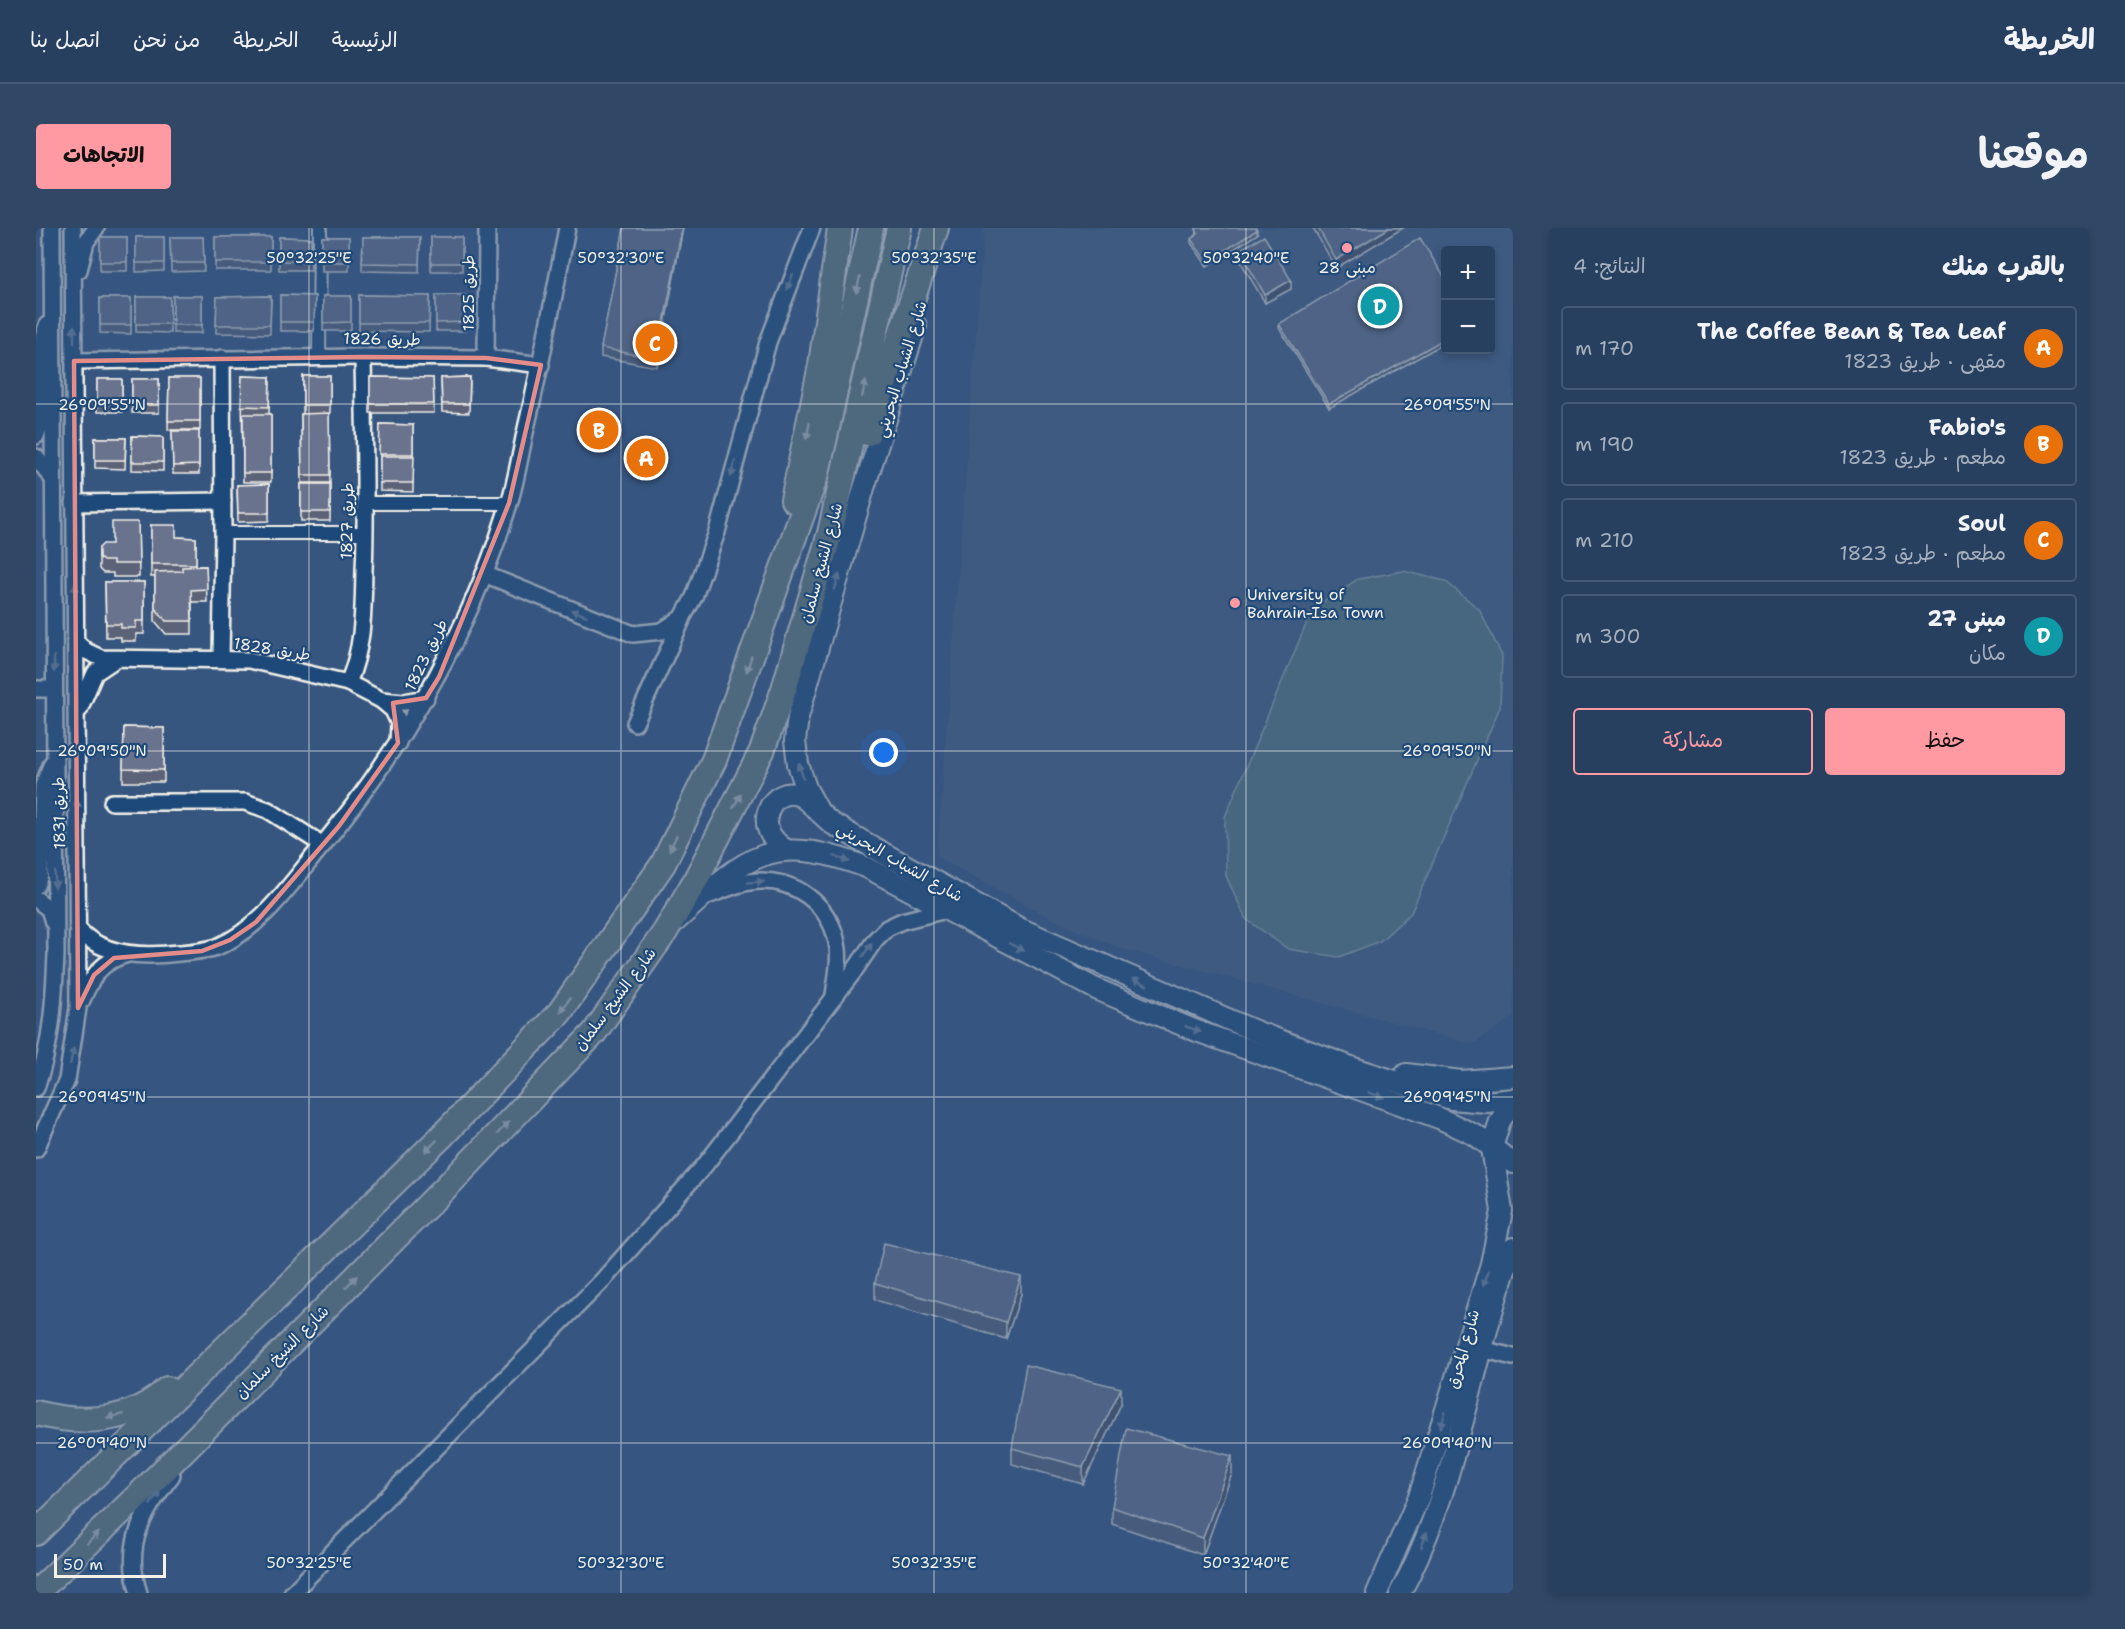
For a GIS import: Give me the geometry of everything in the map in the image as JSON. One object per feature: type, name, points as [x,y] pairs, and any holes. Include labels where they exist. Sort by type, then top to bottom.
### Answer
[{"type":"main road","points":[[767,608],[821,365],[840,228]]},
{"type":"main road","name":"شارع الشيخ سلمان","points":[[36,1533],[384,1193],[560,1012],[657,873],[714,760],[817,473],[871,228]]},
{"type":"main road","name":"شارع الشيخ سلمان","points":[[36,1593],[210,1424],[458,1175],[594,1033],[665,932],[695,881],[762,751],[784,689],[830,533],[899,228]]},
{"type":"main road","points":[[830,533],[854,475],[935,230]]},
{"type":"main road","points":[[36,1413],[60,1419],[90,1420],[118,1417],[160,1396],[352,1213],[384,1193]]},
{"type":"street","name":"طريق 1831","points":[[36,1088],[49,1044],[54,1012],[57,934],[52,228]]},
{"type":"street","name":"طريق 1831","points":[[73,228],[78,1008]]},
{"type":"street","points":[[74,293],[86,242],[96,228]]},
{"type":"street","points":[[319,357],[320,228]]},
{"type":"street","name":"طريق 1825","points":[[486,358],[487,228]]},
{"type":"street","name":"طريق 1823","points":[[79,930],[104,948],[131,954],[165,955],[202,951],[230,940],[256,922],[322,845],[398,743],[439,677],[484,574],[509,503],[541,365],[567,228]]},
{"type":"street","points":[[635,723],[694,597],[717,532],[768,342],[812,228]]},
{"type":"street","name":"شارع الشباب البحريني","points":[[935,230],[923,303],[864,488],[798,717],[795,741],[798,765],[806,788],[819,812],[831,823],[883,854],[1021,929],[1143,984],[1298,1048],[1451,1099],[1486,1102],[1513,1100]]},
{"type":"street","points":[[36,436],[39,428],[40,346],[52,308]]},
{"type":"street","name":"طريق 1826","points":[[74,361],[319,357],[486,358],[541,365]]},
{"type":"street","name":"طريق 1827","points":[[348,683],[358,658],[366,533],[363,357]]},
{"type":"street","points":[[221,659],[222,358]]},
{"type":"street","points":[[36,444],[74,443]]},
{"type":"street","points":[[36,457],[52,478]]},
{"type":"street","points":[[74,503],[223,501]]},
{"type":"street","points":[[366,503],[509,503]]},
{"type":"street","points":[[223,533],[366,533]]},
{"type":"street","points":[[484,574],[633,634],[662,631],[683,617]]},
{"type":"street","name":"طريق 1828","points":[[75,641],[93,655],[116,658],[221,659],[277,665],[348,683],[381,700],[397,716],[398,743]]},
{"type":"street","points":[[76,717],[95,673],[116,658]]},
{"type":"street","points":[[36,689],[54,689]]},
{"type":"street","name":"طريق 1828","points":[[381,700],[404,702],[426,698]]},
{"type":"street","points":[[36,886],[40,875],[43,786],[55,758]]},
{"type":"street","points":[[785,849],[774,843],[767,832],[766,820],[769,808],[777,799],[789,794],[800,796],[819,812]]},
{"type":"street","points":[[112,802],[245,802],[268,810],[322,845]]},
{"type":"street","name":"شارع الشباب البحريني","points":[[665,932],[747,862],[785,849],[836,856],[866,867],[1096,989],[1194,1029],[1439,1118],[1475,1135],[1513,1163]]},
{"type":"street","points":[[701,899],[750,882],[793,886],[805,893],[821,909],[831,926],[838,948],[839,967],[833,998]]},
{"type":"street","points":[[36,899],[49,909],[57,934]]},
{"type":"street","points":[[292,1593],[602,1281],[705,1165],[833,998],[875,939],[887,928],[902,921],[946,910]]},
{"type":"street","name":"طريق 1823","points":[[78,1008],[99,968],[114,958],[131,954]]},
{"type":"street","points":[[36,1149],[67,1080],[78,1008]]},
{"type":"street","points":[[1298,1048],[1433,1080],[1479,1082],[1513,1077]]},
{"type":"street","name":"شارع المحرق","points":[[1377,1593],[1388,1574],[1419,1497],[1497,1241],[1502,1211],[1492,1148],[1500,1120],[1513,1100]]},
{"type":"street","name":"شارع المحرق","points":[[1400,1593],[1424,1542],[1439,1499],[1513,1248]]},
{"type":"street","points":[[1482,1349],[1513,1357]]},
{"type":"street","points":[[139,1593],[133,1556],[136,1532],[149,1505],[199,1445],[210,1424]]},
{"type":"highlighted area","points":[[363,357],[486,358],[541,365],[509,503],[439,677],[426,698],[393,703],[398,743],[339,826],[256,922],[230,940],[202,951],[114,958],[94,975],[78,1008],[74,361]]},
{"type":"shaded area","name":"University of Bahrain-Isa Town","points":[[984,228],[1513,228],[1513,1017],[1473,1044],[1123,949],[1064,925],[937,857]]},
{"type":"green space","points":[[1403,571],[1445,581],[1479,609],[1502,656],[1500,707],[1411,913],[1380,941],[1339,957],[1288,949],[1246,919],[1226,876],[1225,817],[1313,608],[1358,579]]},
{"type":"building","points":[[624,228],[682,228],[657,359],[601,348]]},
{"type":"building","points":[[1196,228],[1256,228],[1257,230],[1207,262],[1191,239],[1198,234]]},
{"type":"building","name":"مبنى 28","points":[[1318,228],[1389,228],[1336,260]]},
{"type":"building","points":[[1264,236],[1291,280],[1265,295],[1239,250]]},
{"type":"building","points":[[100,237],[127,237],[127,262],[100,262]]},
{"type":"building","points":[[136,237],[164,237],[164,263],[136,263]]},
{"type":"building","points":[[170,237],[203,237],[204,263],[171,263]]},
{"type":"building","points":[[215,237],[271,237],[271,262],[215,262]]},
{"type":"building","points":[[279,237],[311,238],[311,262],[279,261]]},
{"type":"building","points":[[322,237],[349,237],[349,262],[322,262]]},
{"type":"building","points":[[363,237],[420,237],[419,264],[362,263]]},
{"type":"building","points":[[431,237],[462,237],[462,263],[431,263]]},
{"type":"building","points":[[1420,238],[1441,272],[1441,341],[1329,404],[1279,324]]},
{"type":"building","points":[[280,295],[315,296],[314,322],[280,322]]},
{"type":"building","points":[[359,295],[430,296],[429,323],[359,323]]},
{"type":"building","points":[[436,295],[465,295],[465,322],[436,323]]},
{"type":"building","points":[[173,296],[202,296],[202,325],[173,325]]},
{"type":"building","points":[[271,296],[270,325],[216,325],[217,297]]},
{"type":"building","points":[[323,296],[351,296],[351,322],[323,323]]},
{"type":"building","points":[[136,297],[170,297],[170,324],[136,324]]},
{"type":"building","points":[[100,298],[131,298],[131,325],[100,325]]},
{"type":"building","points":[[242,376],[270,377],[269,407],[241,406]]},
{"type":"building","points":[[303,376],[330,376],[330,405],[303,405]]},
{"type":"building","points":[[370,377],[433,378],[434,404],[370,404]]},
{"type":"building","points":[[470,377],[469,404],[442,404],[441,378]]},
{"type":"building","points":[[169,378],[200,378],[200,421],[168,421]]},
{"type":"building","points":[[97,379],[122,379],[122,404],[97,404]]},
{"type":"building","points":[[132,379],[159,379],[159,405],[132,405]]},
{"type":"building","points":[[329,413],[330,475],[302,475],[301,414]]},
{"type":"building","points":[[243,414],[271,414],[271,473],[243,473]]},
{"type":"building","points":[[380,424],[413,425],[413,454],[379,454]]},
{"type":"building","points":[[172,431],[199,431],[199,465],[173,466]]},
{"type":"building","points":[[132,436],[163,437],[163,462],[132,462]]},
{"type":"building","points":[[95,438],[126,438],[125,460],[95,460]]},
{"type":"building","points":[[380,456],[414,456],[413,483],[380,483]]},
{"type":"building","points":[[269,484],[269,513],[238,513],[237,485]]},
{"type":"building","points":[[301,484],[330,484],[330,512],[301,512]]},
{"type":"building","points":[[112,522],[138,522],[139,564],[113,564],[113,561],[103,561],[99,557],[99,548],[103,544],[112,544]]},
{"type":"building","points":[[151,525],[176,525],[176,537],[196,538],[196,564],[151,564]]},
{"type":"building","points":[[206,566],[207,589],[191,590],[192,621],[166,621],[155,608],[155,572],[182,571],[182,567]]},
{"type":"building","points":[[105,582],[144,582],[144,621],[136,621],[136,628],[121,628],[121,624],[106,624]]},
{"type":"building","points":[[124,727],[164,728],[164,770],[123,769]]},
{"type":"building","points":[[884,1243],[1021,1277],[1006,1322],[875,1283]]},
{"type":"building","points":[[1026,1365],[1121,1388],[1083,1467],[1012,1448]]},
{"type":"building","points":[[1126,1428],[1232,1456],[1203,1538],[1112,1507]]},
{"type":"place","name":"مبنى 28","points":[[1347,248]]},
{"type":"place","name":"مبنى 27","points":[[1380,306]]},
{"type":"place","name":"Soul","points":[[655,343]]},
{"type":"place","name":"Fabio's","points":[[599,430]]},
{"type":"place","name":"The Coffee Bean & Tea Leaf","points":[[646,458]]},
{"type":"place","name":"University of Bahrain-Isa Town","points":[[1235,603]]}]
